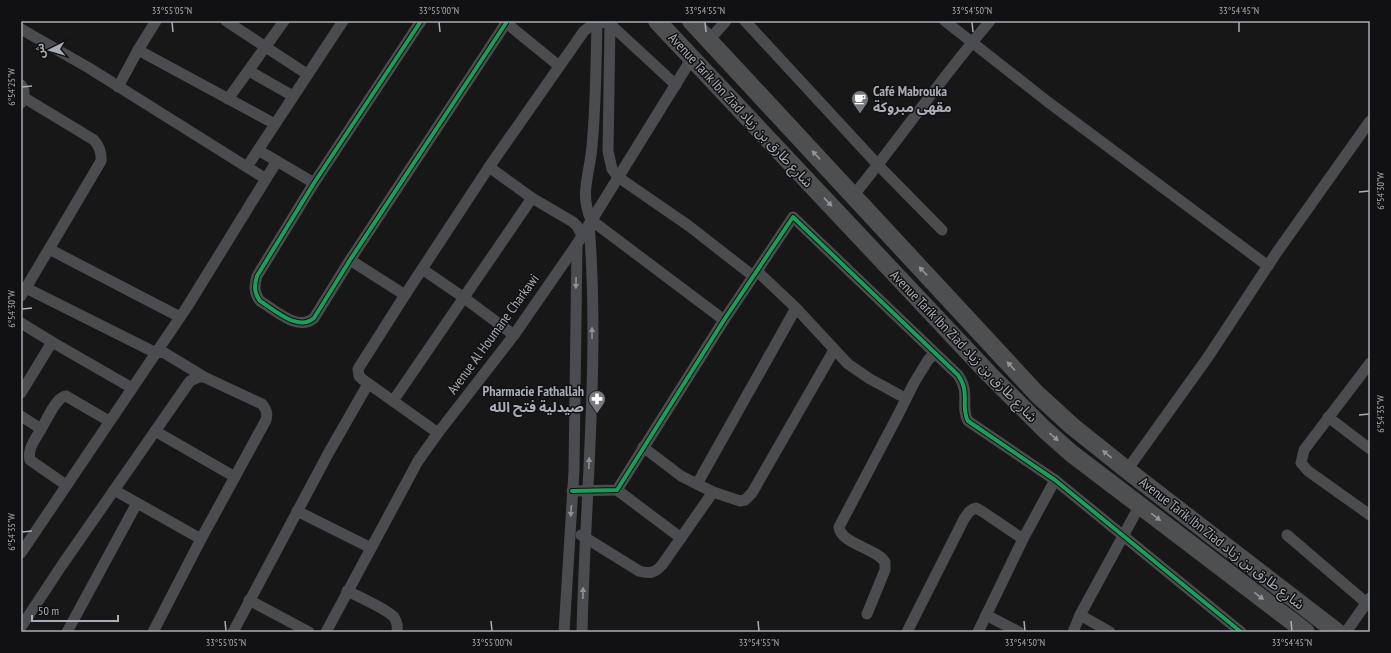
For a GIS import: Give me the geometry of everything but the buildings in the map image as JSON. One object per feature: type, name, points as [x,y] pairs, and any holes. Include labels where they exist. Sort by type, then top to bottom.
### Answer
[{"type":"main road","name":"Avenue Tarik Ibn Ziad شارع طارق بن زياد","points":[[657,21],[1012,398],[1071,452],[1306,632]]},
{"type":"main road","points":[[697,32],[705,36],[714,60],[711,64],[692,58],[684,44],[689,36],[697,32]]},
{"type":"main road","name":"Avenue Tarik Ibn Ziad شارع طارق بن زياد","points":[[705,36],[1037,394],[1072,426],[1127,470],[1337,632]]},
{"type":"street","points":[[118,87],[156,21]]},
{"type":"street","points":[[226,21],[307,74]]},
{"type":"street","points":[[228,99],[284,21]]},
{"type":"street","points":[[247,167],[343,21]]},
{"type":"street","points":[[421,21],[314,183],[257,276],[255,283],[256,296],[260,301],[298,323],[310,322],[314,318],[505,22],[559,66]]},
{"type":"street","points":[[597,21],[610,24],[676,85]]},
{"type":"street","points":[[438,433],[368,384],[359,376],[358,369],[489,167],[584,31],[597,21]]},
{"type":"street","points":[[582,632],[593,378],[592,256],[590,222],[585,194],[592,146],[597,21]]},
{"type":"street","points":[[705,36],[726,21]]},
{"type":"street","points":[[745,21],[878,165],[942,230]]},
{"type":"street","points":[[945,21],[1048,102],[1268,266]]},
{"type":"street","points":[[853,196],[972,42],[990,21]]},
{"type":"street","points":[[610,24],[608,151],[612,168],[618,177],[755,273],[796,308],[848,364],[865,376],[905,398]]},
{"type":"street","points":[[21,29],[89,68],[266,179]]},
{"type":"street","points":[[138,50],[275,124]]},
{"type":"street","name":"Avenue Al Houmane Charkawi","points":[[326,632],[418,461],[514,335],[579,240],[692,58]]},
{"type":"street","points":[[248,71],[293,96]]},
{"type":"street","points":[[21,85],[24,89],[22,101],[94,140],[99,146],[101,155],[101,161],[23,292],[156,353],[163,352],[204,377],[262,404],[267,412],[266,420],[201,539],[153,632]]},
{"type":"street","points":[[1127,470],[1208,357],[1268,266],[1370,121]]},
{"type":"street","points":[[258,150],[314,183]]},
{"type":"street","points":[[21,553],[156,353],[277,161]]},
{"type":"street","points":[[489,167],[532,198],[573,222],[580,231],[572,491],[564,632]]},
{"type":"street","points":[[393,401],[532,198]]},
{"type":"street","points":[[617,490],[724,320],[793,217],[962,381],[965,390],[965,411],[968,421],[1056,480],[1241,632]]},
{"type":"street","points":[[590,222],[724,320]]},
{"type":"street","points":[[49,249],[180,316]]},
{"type":"street","points":[[350,260],[405,295]]},
{"type":"street","points":[[422,269],[514,335]]},
{"type":"street","points":[[697,484],[796,308]]},
{"type":"street","points":[[21,323],[132,388]]},
{"type":"street","points":[[21,393],[52,342]]},
{"type":"street","points":[[643,447],[681,476],[713,492],[740,501],[749,496],[834,350]]},
{"type":"street","points":[[867,614],[885,570],[885,562],[880,557],[846,537],[841,533],[839,526],[905,398],[922,370],[934,354]]},
{"type":"street","points":[[1370,364],[1304,450],[1301,463],[1308,471],[1370,515]]},
{"type":"street","points":[[21,627],[62,565],[190,381],[199,377],[204,377]]},
{"type":"street","points":[[233,632],[329,452],[368,384]]},
{"type":"street","points":[[66,485],[30,460],[29,456],[30,450],[41,428],[58,400],[62,396],[66,396],[109,421]]},
{"type":"street","points":[[21,416],[41,428]]},
{"type":"street","points":[[1328,417],[1370,449]]},
{"type":"street","points":[[155,431],[235,477]]},
{"type":"street","points":[[978,632],[1023,539],[1056,480]]},
{"type":"street","points":[[114,490],[201,539]]},
{"type":"street","points":[[572,491],[617,490],[681,538]]},
{"type":"street","points":[[570,528],[640,571],[650,573],[655,572],[662,565],[713,492]]},
{"type":"street","points":[[67,632],[137,503]]},
{"type":"street","points":[[1073,632],[1080,615],[1140,505]]},
{"type":"street","points":[[907,632],[970,510],[976,508],[1023,539]]},
{"type":"street","points":[[297,511],[371,548]]},
{"type":"street","points":[[1287,535],[1369,602],[1346,632]]},
{"type":"street","points":[[347,591],[390,614],[396,620],[397,632]]},
{"type":"street","points":[[249,600],[309,632]]},
{"type":"street","points":[[986,615],[1019,632]]},
{"type":"street","points":[[1080,615],[1110,632]]},
{"type":"cycle path","points":[[421,21],[314,183],[257,276],[255,289],[260,301],[287,318],[301,323],[308,322],[314,318],[350,260],[506,23]]},
{"type":"cycle path","points":[[572,491],[617,490],[724,320],[793,217],[958,375],[964,388],[965,410],[968,421],[1055,480],[1241,632]]},
{"type":"place","name":"Café Mabrouka مقهى مبروكة","points":[[860,114]]},
{"type":"place","name":"Pharmacie Fathallah صيدلية فتح الله","points":[[597,414]]}]
